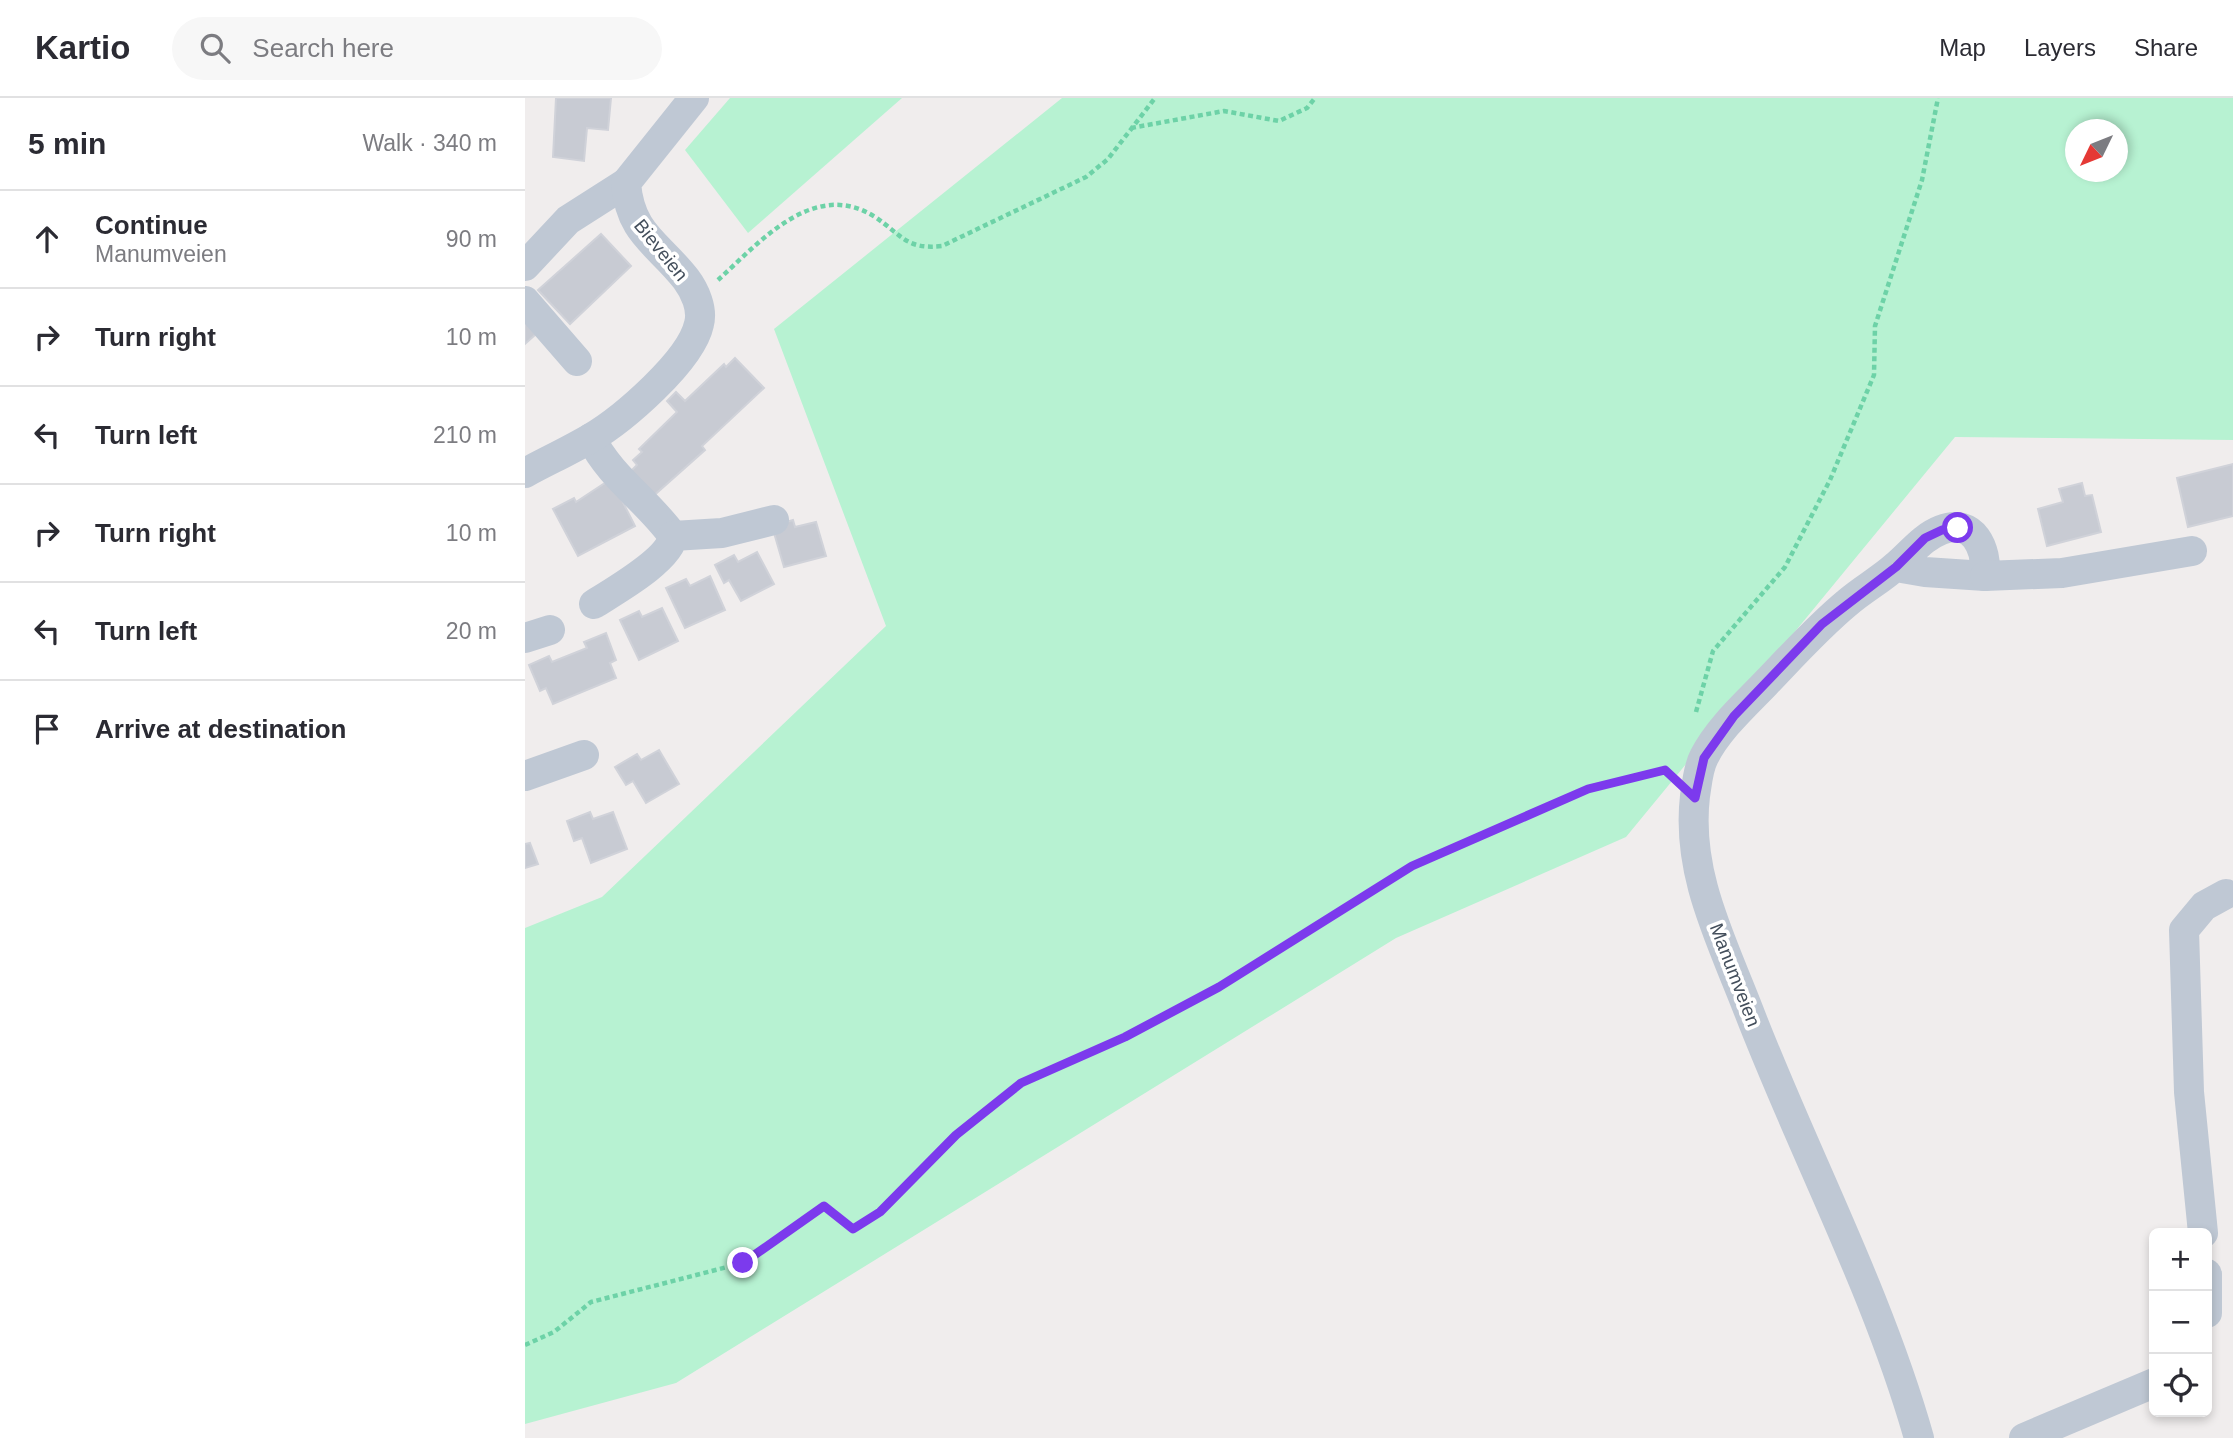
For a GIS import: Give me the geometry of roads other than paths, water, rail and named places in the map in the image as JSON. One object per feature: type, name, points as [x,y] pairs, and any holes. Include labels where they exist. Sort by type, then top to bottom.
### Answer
[{"type":"street","points":[[525,266],[568,220],[626,183],[694,98]]},
{"type":"street","name":"Bieveien","points":[[525,473],[591,438],[614,422],[675,365],[697,332],[700,311],[697,299],[688,281],[636,225],[627,202],[626,183]]},
{"type":"street","points":[[525,301],[577,361]]},
{"type":"street","points":[[591,438],[632,493],[662,521],[673,536]]},
{"type":"street","points":[[673,536],[740,531],[774,520]]},
{"type":"street","name":"Manumveien","points":[[1919,1438],[1876,1315],[1781,1094],[1710,912],[1692,844],[1695,798],[1704,758],[1734,716],[1822,624],[1896,567],[1925,538],[1942,530],[1958,528],[1971,532],[1981,542],[1987,559],[1985,576]]},
{"type":"street","points":[[594,604],[649,566],[667,550],[673,536]]},
{"type":"street","points":[[1896,567],[1985,576],[2062,573],[2192,551]]},
{"type":"street","points":[[525,776],[584,755]]},
{"type":"street","points":[[2203,1228],[2189,1092],[2184,930],[2204,906],[2226,894]]},
{"type":"street","points":[[2024,1438],[2149,1384]]}]
